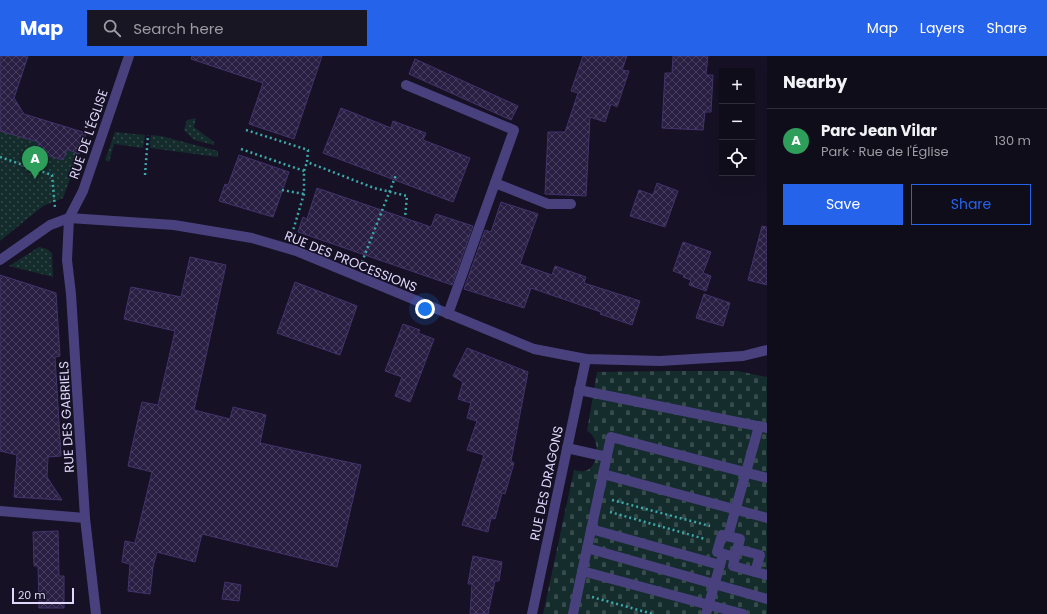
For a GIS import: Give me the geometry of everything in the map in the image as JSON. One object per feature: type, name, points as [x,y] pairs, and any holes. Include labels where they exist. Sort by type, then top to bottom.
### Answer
[{"type":"street","name":"RUE DE L'ÉGLISE","points":[[69,218],[83,191],[129,56]]},
{"type":"street","points":[[406,85],[514,130],[448,314]]},
{"type":"street","points":[[495,183],[548,204],[571,204]]},
{"type":"street","name":"RUE DES PROCESSIONS","points":[[0,260],[50,225],[69,218],[174,225],[252,238],[288,248],[534,349],[586,359],[660,361],[743,356],[767,350]]},
{"type":"street","name":"RUE DES GABRIELS","points":[[69,218],[67,260],[71,294],[85,518],[96,614]]},
{"type":"street","name":"RUE DES DRAGONS","points":[[532,614],[586,359]]},
{"type":"street","points":[[579,390],[763,427],[746,472],[729,534]]},
{"type":"street","points":[[574,614],[577,593],[611,436],[767,478]]},
{"type":"street","points":[[567,448],[607,457]]},
{"type":"street","points":[[603,474],[767,518]]},
{"type":"street","points":[[0,511],[85,518]]},
{"type":"street","points":[[591,529],[720,564]]},
{"type":"street","points":[[755,572],[763,556],[736,553],[723,554],[717,552],[722,535],[729,534],[740,539],[736,553],[733,566],[755,572],[767,575]]},
{"type":"street","points":[[587,548],[767,599]]},
{"type":"street","points":[[708,610],[723,554]]},
{"type":"street","points":[[582,571],[708,610],[742,614]]},
{"type":"path","points":[[246,130],[308,150],[307,162],[304,171],[304,194],[288,248]]},
{"type":"path","points":[[145,174],[148,135]]},
{"type":"path","points":[[241,149],[304,171]]},
{"type":"path","points":[[0,157],[52,175],[56,223]]},
{"type":"path","points":[[307,162],[388,193],[407,196],[405,218]]},
{"type":"path","points":[[357,276],[396,175]]},
{"type":"path","points":[[282,190],[304,194]]},
{"type":"path","points":[[598,497],[729,534]]},
{"type":"path","points":[[596,508],[719,543]]},
{"type":"path","points":[[577,593],[653,614]]},
{"type":"green space","points":[[196,118],[194,127],[214,142],[214,145],[194,140],[184,130],[187,120]]},
{"type":"green space","points":[[0,131],[39,142],[37,152],[63,160],[67,149],[79,154],[63,198],[43,206],[0,241]]},
{"type":"green space","points":[[115,132],[145,135],[143,148],[114,144],[109,162],[105,160]]},
{"type":"green space","points":[[151,135],[161,136],[218,151],[218,157],[150,148]]},
{"type":"green space","points":[[39,247],[47,249],[52,253],[53,277],[9,266]]},
{"type":"green space","points":[[738,371],[767,377],[767,614],[543,614],[574,470],[583,471],[589,469],[596,459],[597,452],[595,440],[592,434],[587,431],[597,372]]},
{"type":"building","points":[[0,56],[28,56],[14,98],[24,114],[86,133],[79,154],[67,149],[63,160],[37,152],[39,142],[0,131]]},
{"type":"building","points":[[192,56],[322,56],[294,139],[249,124],[263,83],[191,59]]},
{"type":"building","points":[[583,56],[627,56],[622,70],[629,71],[617,107],[611,104],[605,122],[590,117],[586,196],[545,194],[548,132],[565,132],[578,93],[571,91]]},
{"type":"building","points":[[673,56],[708,56],[706,75],[713,75],[711,112],[705,112],[703,130],[662,128],[665,73],[672,73]]},
{"type":"building","points":[[415,59],[518,106],[511,120],[409,74]]},
{"type":"building","points":[[341,108],[391,128],[393,121],[426,133],[423,140],[470,158],[453,202],[323,153]]},
{"type":"building","points":[[239,155],[289,172],[273,217],[219,201],[225,184],[228,185]]},
{"type":"building","points":[[657,183],[678,191],[665,227],[630,216],[639,190],[653,195]]},
{"type":"building","points":[[317,188],[431,227],[436,214],[473,226],[452,285],[298,232],[303,217],[307,219]]},
{"type":"building","points":[[501,202],[538,214],[520,264],[552,275],[555,266],[586,277],[584,283],[640,301],[632,325],[600,314],[601,312],[531,288],[524,308],[464,289],[485,230],[491,232]]},
{"type":"building","points":[[762,226],[767,227],[767,285],[748,280]]},
{"type":"building","points":[[683,242],[711,252],[703,273],[711,276],[706,291],[689,285],[691,280],[683,277],[684,275],[673,271]]},
{"type":"building","points":[[190,257],[226,265],[194,410],[230,419],[233,407],[266,415],[260,443],[361,465],[337,567],[202,534],[195,562],[157,552],[153,567],[150,594],[128,591],[130,564],[122,562],[125,541],[135,543],[152,472],[128,466],[142,402],[158,405],[175,331],[124,319],[131,287],[181,297]]},
{"type":"building","points":[[0,275],[56,293],[60,356],[55,357],[61,456],[48,457],[47,477],[62,500],[14,497],[17,455],[0,451]]},
{"type":"building","points":[[295,282],[357,306],[340,355],[277,333]]},
{"type":"building","points":[[704,294],[730,303],[723,326],[696,318]]},
{"type":"building","points":[[403,324],[420,330],[418,333],[434,339],[410,402],[395,396],[402,377],[385,371]]},
{"type":"building","points":[[467,348],[528,372],[511,461],[514,463],[505,494],[502,493],[495,519],[491,518],[488,532],[462,525],[484,455],[467,450],[477,421],[467,418],[471,403],[458,399],[463,382],[453,376]]},
{"type":"building","points":[[58,531],[59,576],[64,576],[64,608],[39,608],[38,566],[34,566],[33,532]]},
{"type":"building","points":[[473,556],[502,562],[499,581],[495,581],[488,614],[470,614],[472,584],[468,584]]},
{"type":"building","points":[[225,582],[241,585],[239,601],[222,599]]},
{"type":"place","name":"Parc Jean Vilar","points":[[35,179]]}]
